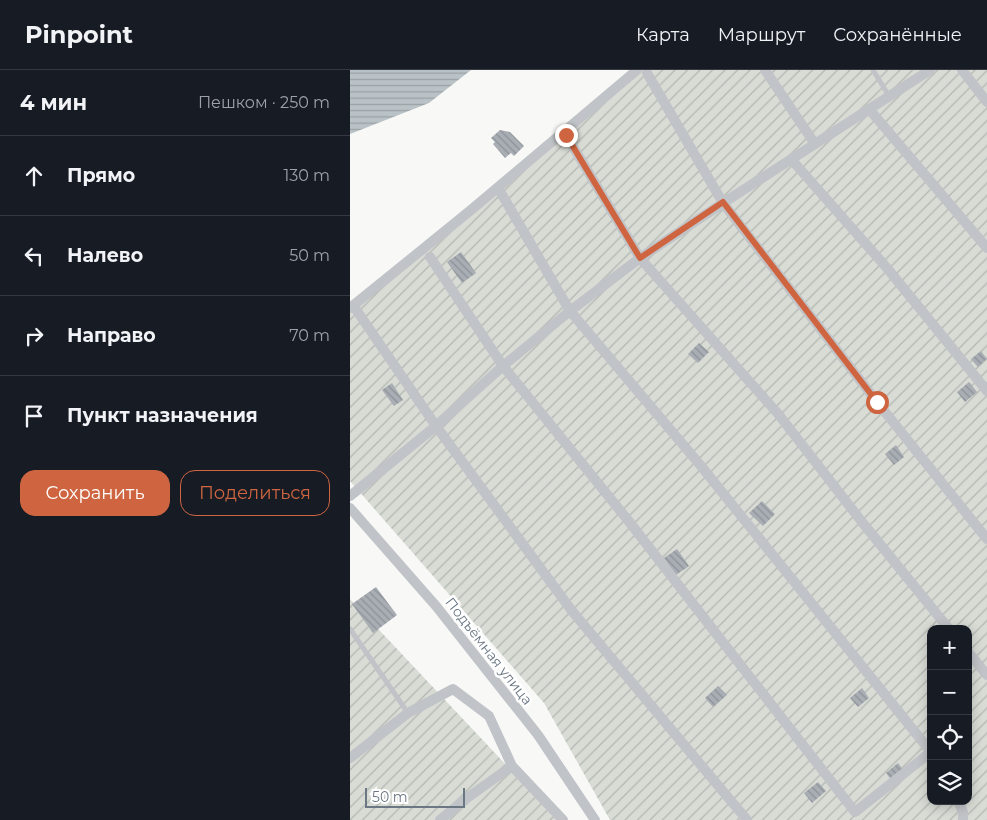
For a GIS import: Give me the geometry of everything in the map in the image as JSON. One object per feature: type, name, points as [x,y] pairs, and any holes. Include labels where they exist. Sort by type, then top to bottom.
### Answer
[{"type":"street","points":[[765,70],[815,144]]},
{"type":"street","points":[[350,496],[436,426],[570,311],[640,258],[723,202],[930,70]]},
{"type":"street","points":[[962,70],[987,102]]},
{"type":"street","points":[[747,820],[572,611],[353,310],[470,210],[642,71],[723,202],[877,402],[987,539]]},
{"type":"street","points":[[869,109],[987,248]]},
{"type":"street","points":[[566,135],[640,258],[779,415],[862,522],[946,625]]},
{"type":"street","points":[[791,159],[887,268],[987,391]]},
{"type":"street","points":[[501,193],[570,311],[707,473],[927,747]]},
{"type":"street","points":[[430,257],[504,366],[627,519],[855,812],[927,755]]},
{"type":"street","name":"Подъёмная улица","points":[[350,508],[436,606],[532,728],[595,820]]},
{"type":"street","points":[[972,657],[987,675]]},
{"type":"street","points":[[350,758],[408,713],[454,689],[489,716],[512,766],[563,820]]},
{"type":"street","points":[[440,820],[512,766]]},
{"type":"street","points":[[959,805],[964,820]]},
{"type":"lane","points":[[873,70],[890,96]]},
{"type":"lane","points":[[350,629],[408,713]]},
{"type":"shaded area","points":[[350,70],[471,70],[429,103],[350,134]]},
{"type":"shaded area","points":[[634,70],[987,70],[987,820],[610,820],[544,703],[350,481],[350,305]]},
{"type":"shaded area","points":[[350,599],[558,820],[350,820]]},
{"type":"building","points":[[500,130],[510,132],[524,146],[514,156],[511,153],[505,158],[493,144],[495,142],[491,138]]},
{"type":"building","points":[[461,252],[476,273],[462,283],[447,262]]},
{"type":"building","points":[[699,343],[709,352],[698,363],[688,354]]},
{"type":"building","points":[[981,351],[987,359],[978,367],[971,359]]},
{"type":"building","points":[[969,382],[977,392],[965,402],[957,392]]},
{"type":"building","points":[[392,383],[403,400],[394,406],[382,390]]},
{"type":"building","points":[[896,445],[904,457],[894,465],[885,454]]},
{"type":"building","points":[[762,501],[775,514],[763,526],[749,513]]},
{"type":"building","points":[[677,549],[689,566],[676,575],[664,558]]},
{"type":"building","points":[[376,587],[397,615],[373,633],[352,604]]},
{"type":"building","points":[[718,686],[727,695],[713,707],[705,698]]},
{"type":"building","points":[[862,688],[869,698],[858,707],[850,698]]},
{"type":"building","points":[[898,763],[904,771],[892,781],[886,773]]},
{"type":"building","points":[[818,782],[826,791],[812,803],[804,793]]},
{"type":"route","points":[[566,135],[640,258],[723,202],[877,402]]}]
